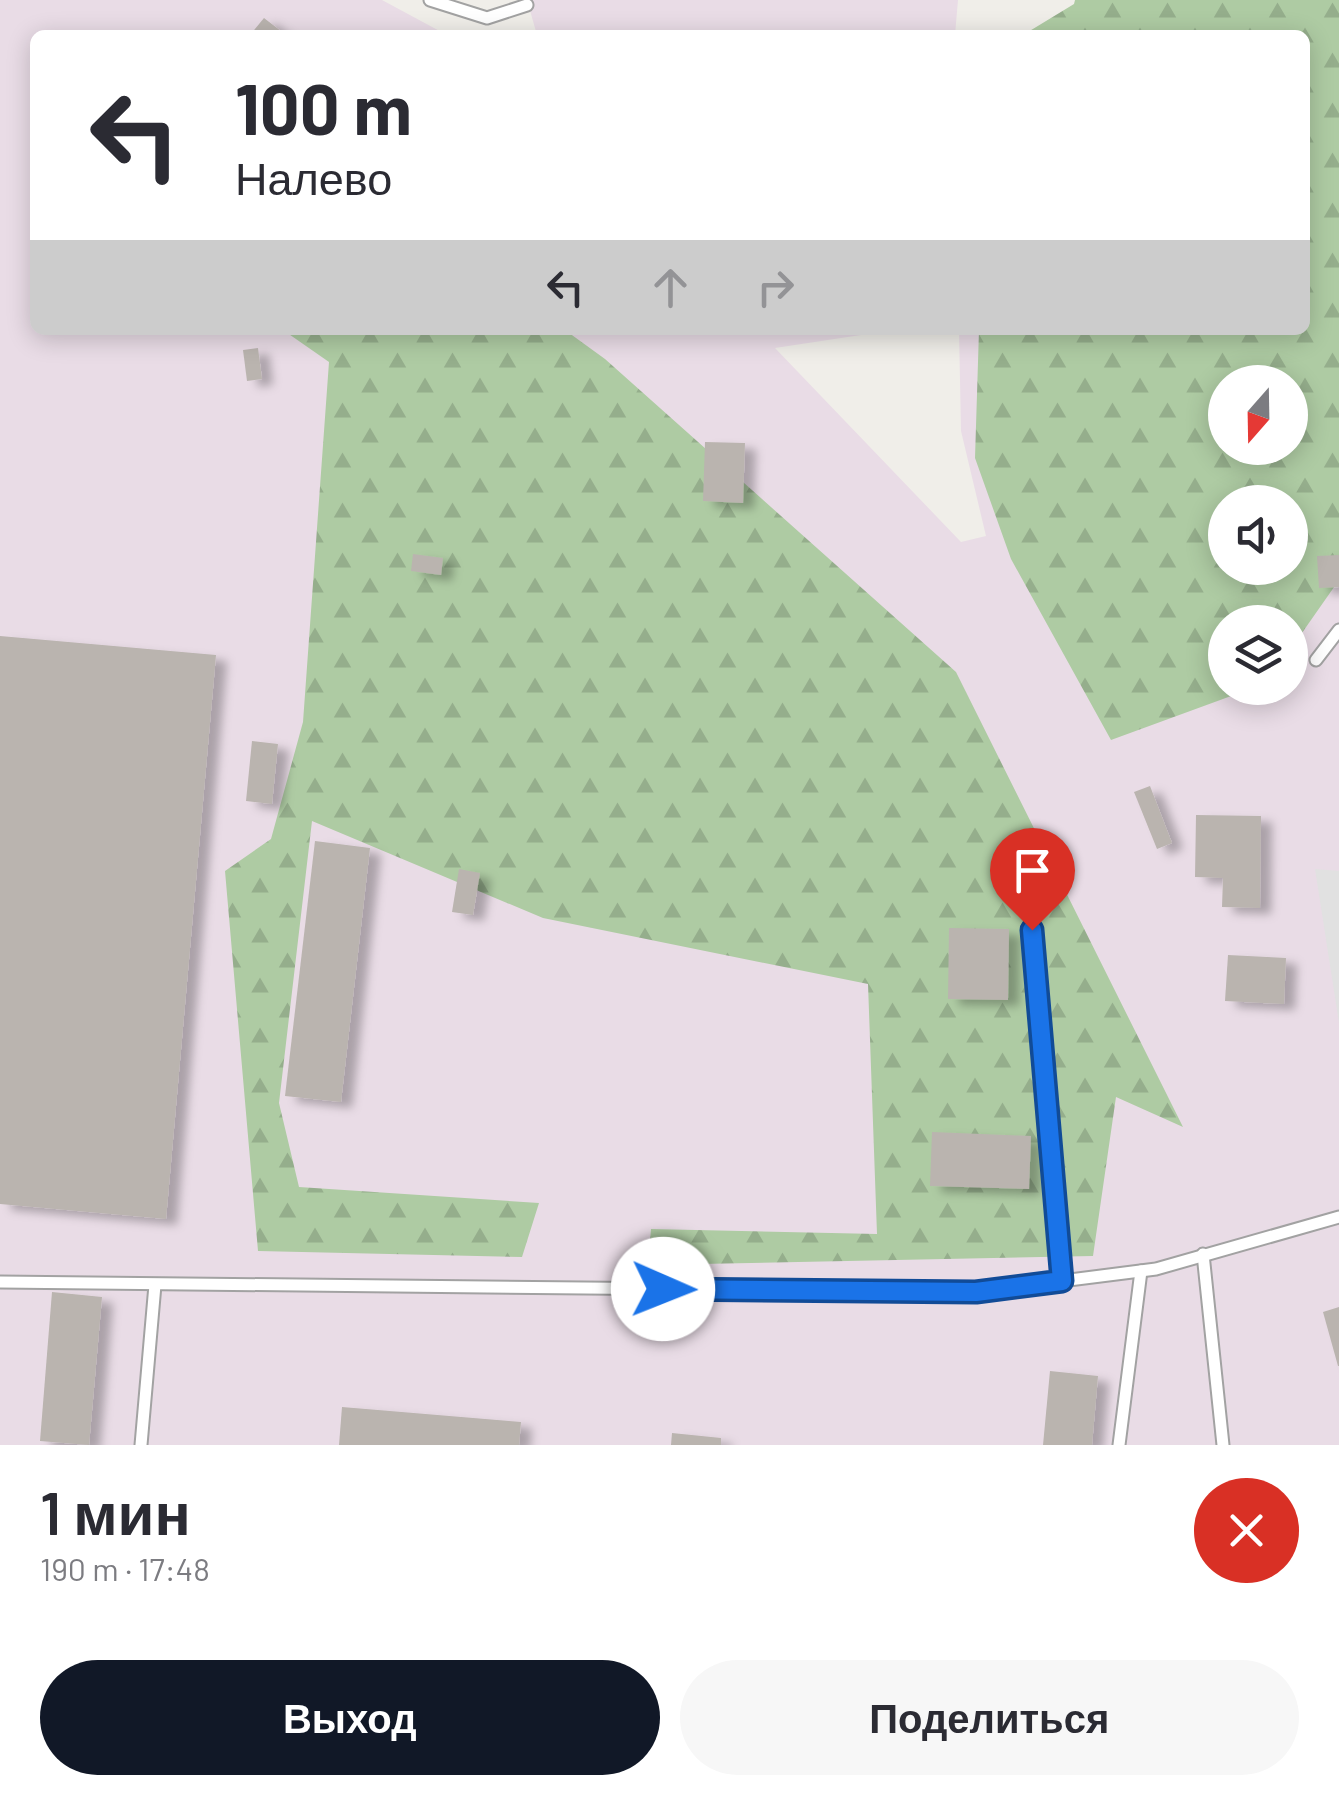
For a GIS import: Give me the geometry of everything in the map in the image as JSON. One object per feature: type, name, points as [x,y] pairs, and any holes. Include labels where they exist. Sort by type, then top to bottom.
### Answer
[{"type":"lane","points":[[430,0],[487,18],[527,5]]},
{"type":"lane","points":[[1316,660],[1339,630]]},
{"type":"lane","points":[[1032,930],[1062,1281]]},
{"type":"lane","points":[[0,1282],[976,1292],[1141,1271],[1339,1216]]},
{"type":"lane","points":[[1203,1254],[1223,1445]]},
{"type":"lane","points":[[1119,1445],[1141,1271]]},
{"type":"lane","points":[[142,1445],[155,1285]]},
{"type":"shaded area","points":[[0,0],[382,0],[438,30],[30,30],[30,335],[861,335],[775,348],[961,542],[986,536],[961,431],[959,335],[1310,335],[1310,30],[1083,30],[1339,0],[1339,1445],[0,1445]]},
{"type":"shaded area","points":[[527,0],[958,0],[955,30],[536,30]]},
{"type":"shaded area","points":[[1315,869],[1339,871],[1339,1023]]},
{"type":"green space","points":[[1075,0],[1339,0],[1339,580],[1308,624],[1308,605],[1208,605],[1208,704],[1111,740],[1011,559],[975,458],[979,335],[1310,335],[1310,30],[1031,30]]},
{"type":"green space","points":[[290,335],[572,335],[605,359],[956,672],[1183,1127],[1116,1097],[1093,1256],[648,1265],[651,1229],[877,1234],[868,984],[543,918],[312,821],[279,1103],[299,1187],[539,1203],[522,1257],[258,1251],[225,871],[271,839],[303,722],[329,362]]},
{"type":"building","points":[[264,18],[280,30],[254,30]]},
{"type":"building","points":[[258,348],[262,379],[247,381],[243,350]]},
{"type":"building","points":[[705,442],[745,443],[743,503],[703,501]]},
{"type":"building","points":[[413,554],[443,558],[441,575],[411,571]]},
{"type":"building","points":[[1339,555],[1339,587],[1319,588],[1317,556]]},
{"type":"building","points":[[0,636],[216,655],[166,1219],[0,1204]]},
{"type":"building","points":[[252,741],[278,744],[272,804],[246,801]]},
{"type":"building","points":[[1150,786],[1172,843],[1157,849],[1134,792]]},
{"type":"building","points":[[1196,815],[1261,816],[1260,908],[1222,907],[1223,878],[1195,877]]},
{"type":"building","points":[[315,841],[370,848],[341,1102],[285,1096]]},
{"type":"building","points":[[459,869],[480,873],[473,915],[452,912]]},
{"type":"building","points":[[949,928],[1009,929],[1008,1000],[948,999]]},
{"type":"building","points":[[1228,955],[1286,958],[1284,1004],[1225,1001]]},
{"type":"building","points":[[932,1132],[1031,1136],[1029,1189],[930,1186]]},
{"type":"building","points":[[52,1292],[102,1297],[89,1445],[40,1441]]},
{"type":"building","points":[[1339,1307],[1339,1366],[1338,1366],[1323,1312]]},
{"type":"building","points":[[1050,1371],[1098,1376],[1092,1445],[1043,1445]]},
{"type":"building","points":[[342,1407],[521,1422],[519,1445],[339,1445]]},
{"type":"building","points":[[672,1433],[721,1438],[721,1445],[671,1445]]},
{"type":"route","points":[[663,1289],[976,1292],[1062,1281],[1032,930]]}]
